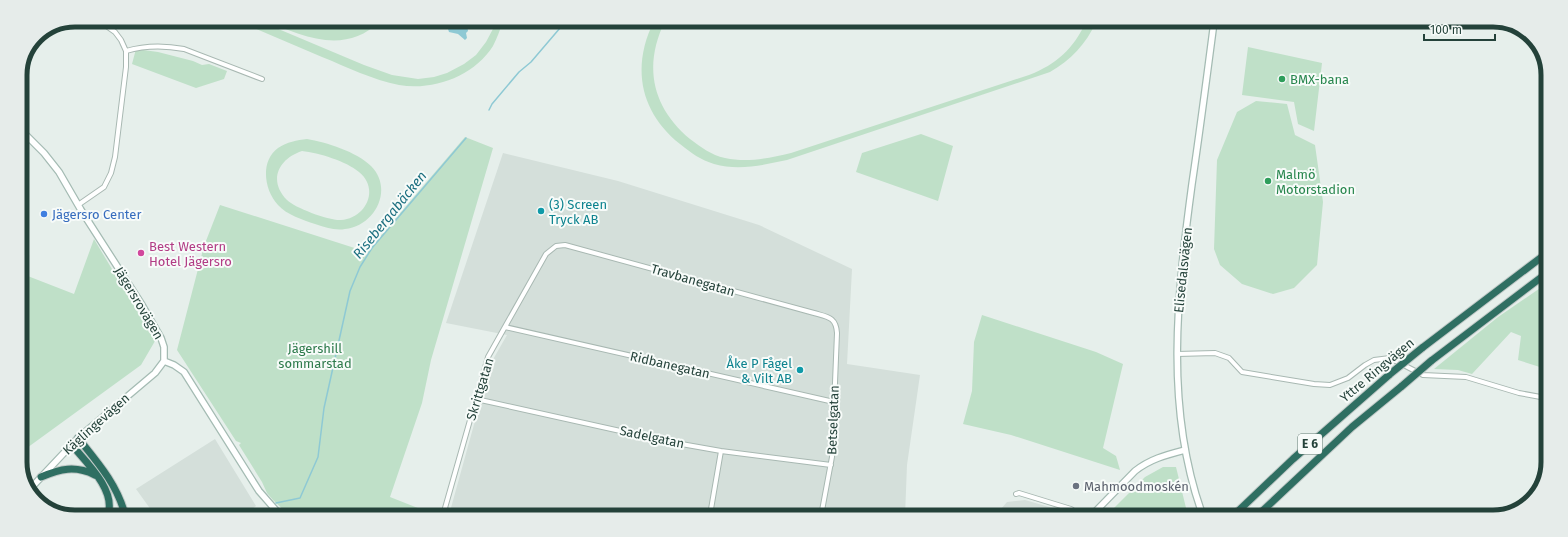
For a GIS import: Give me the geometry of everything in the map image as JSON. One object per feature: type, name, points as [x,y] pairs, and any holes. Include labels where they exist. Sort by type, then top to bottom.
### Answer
[{"type":"highway","name":"Yttre Ringvägen","points":[[1240,510],[1293,459],[1390,374],[1541,258]]},
{"type":"highway","name":"E 6","points":[[1262,510],[1352,427],[1431,361],[1541,278]]},
{"type":"highway","points":[[78,438],[112,483],[124,510]]},
{"type":"highway","points":[[71,444],[108,492],[110,504],[109,510]]},
{"type":"highway","points":[[41,477],[55,471],[69,468],[83,470],[96,476]]},
{"type":"street","points":[[78,205],[104,187],[111,173],[115,157],[126,67],[126,51],[122,40],[108,27]]},
{"type":"street","name":"Elisedalsvägen","points":[[1201,510],[1194,490],[1185,450],[1179,398],[1177,354],[1178,318],[1184,244],[1213,27]]},
{"type":"street","points":[[126,51],[146,46],[184,49],[262,79]]},
{"type":"street","name":"Jägersrovägen","points":[[27,136],[48,157],[142,305],[162,338],[164,347],[164,361]]},
{"type":"street","name":"Travbanegatan","points":[[549,251],[560,245],[573,247],[827,316],[835,323]]},
{"type":"street","name":"Skrittgatan","points":[[445,510],[488,357],[549,251]]},
{"type":"street","name":"Betselgatan","points":[[821,510],[831,465],[837,333],[835,323]]},
{"type":"street","name":"Ridbanegatan","points":[[505,327],[834,402]]},
{"type":"street","points":[[1177,354],[1215,353],[1224,355],[1242,372],[1314,384],[1330,385],[1348,378],[1374,360],[1390,358],[1423,375],[1466,377],[1541,397]]},
{"type":"street","points":[[164,361],[174,365],[184,372],[259,491],[276,510]]},
{"type":"street","name":"Käglingevägen","points":[[33,485],[71,444],[155,373],[164,361]]},
{"type":"street","name":"Sadelgatan","points":[[476,399],[670,442],[720,451],[831,465]]},
{"type":"street","points":[[1096,510],[1143,465],[1161,456],[1185,450]]},
{"type":"street","points":[[711,510],[720,451]]},
{"type":"street","points":[[1016,494],[1019,493],[1073,510]]},
{"type":"shaded area","points":[[503,153],[618,181],[759,225],[852,269],[847,364],[920,375],[907,465],[905,510],[450,510],[491,363],[507,335],[446,323]]},
{"type":"shaded area","points":[[215,439],[256,506],[251,510],[151,510],[136,489]]},
{"type":"shaded area","points":[[1025,500],[1060,510],[1000,510],[1007,502]]},
{"type":"green space","points":[[252,27],[274,27],[364,65],[392,75],[418,79],[434,77],[447,73],[464,64],[476,55],[486,42],[494,27],[501,27],[493,46],[485,57],[475,66],[452,79],[426,86],[389,83],[370,77]]},
{"type":"green space","points":[[280,27],[373,27],[367,32],[352,38],[338,40],[323,40]]},
{"type":"green space","points":[[652,27],[663,27],[654,54],[653,70],[655,85],[667,113],[677,127],[690,139],[715,155],[725,158],[750,160],[791,153],[1029,75],[1056,61],[1070,48],[1084,27],[1094,27],[1077,51],[1065,62],[1050,72],[787,160],[742,167],[723,166],[700,158],[680,144],[666,131],[656,118],[648,103],[643,88],[643,55]]},
{"type":"green space","name":"BMX-bana","points":[[1248,47],[1322,63],[1314,131],[1298,124],[1294,102],[1242,95]]},
{"type":"green space","points":[[136,49],[158,52],[193,61],[202,65],[209,64],[227,71],[224,79],[196,88],[132,64]]},
{"type":"green space","name":"Malmö Motorstadion","points":[[1256,101],[1287,104],[1295,135],[1315,145],[1323,202],[1317,265],[1294,288],[1273,294],[1242,284],[1220,265],[1214,249],[1217,160],[1237,112]]},
{"type":"green space","points":[[921,134],[953,146],[938,201],[856,172],[862,153]]},
{"type":"green space","name":"Jägershill sommarstad","points":[[465,137],[493,148],[431,360],[422,403],[390,497],[423,510],[284,510],[267,493],[262,482],[239,445],[241,443],[236,441],[177,350],[204,246],[220,205],[367,252]]},
{"type":"green space","points":[[307,139],[341,148],[358,156],[371,166],[378,175],[381,185],[381,195],[378,205],[365,221],[356,226],[345,229],[330,228],[305,221],[290,214],[282,209],[273,199],[267,184],[266,168],[268,160],[281,146]],"holes":[[[302,151],[332,158],[347,164],[359,172],[365,179],[369,186],[369,194],[367,202],[357,214],[350,218],[336,220],[297,207],[287,200],[281,193],[277,178],[278,171],[282,165],[287,159]]]},
{"type":"green space","points":[[94,239],[155,341],[141,365],[27,448],[27,276],[74,294]]},
{"type":"green space","points":[[1541,287],[1541,367],[1518,360],[1521,336],[1511,332],[1472,374],[1458,370],[1434,369],[1498,317]]},
{"type":"green space","points":[[982,315],[1096,352],[1123,364],[1103,448],[1116,456],[1120,470],[1011,435],[963,424],[972,391],[974,342]]},
{"type":"green space","points":[[1163,467],[1176,467],[1187,510],[1112,510],[1145,477]]},
{"type":"water","points":[[443,27],[467,27],[467,38],[465,40],[458,34],[449,32],[448,29],[444,29]]},
{"type":"waterway","name":"Risebergabäcken","points":[[489,110],[492,104],[519,72],[531,62],[561,27]]},
{"type":"waterway","name":"Risebergabäcken","points":[[276,503],[300,498],[318,457],[324,408],[350,291],[360,267],[372,248],[466,138]]},
{"type":"place","name":"BMX-bana","points":[[1282,79]]},
{"type":"place","name":"Malmö Motorstadion","points":[[1268,181]]},
{"type":"place","name":"(3) Screen Tryck AB","points":[[541,211]]},
{"type":"place","name":"Jägersro Center","points":[[44,214]]},
{"type":"place","name":"Best Western Hotel Jägersro","points":[[141,253]]},
{"type":"place","name":"Åke P Fågel & Vilt AB","points":[[800,370]]},
{"type":"place","name":"Mahmoodmoskén","points":[[1076,486]]}]
